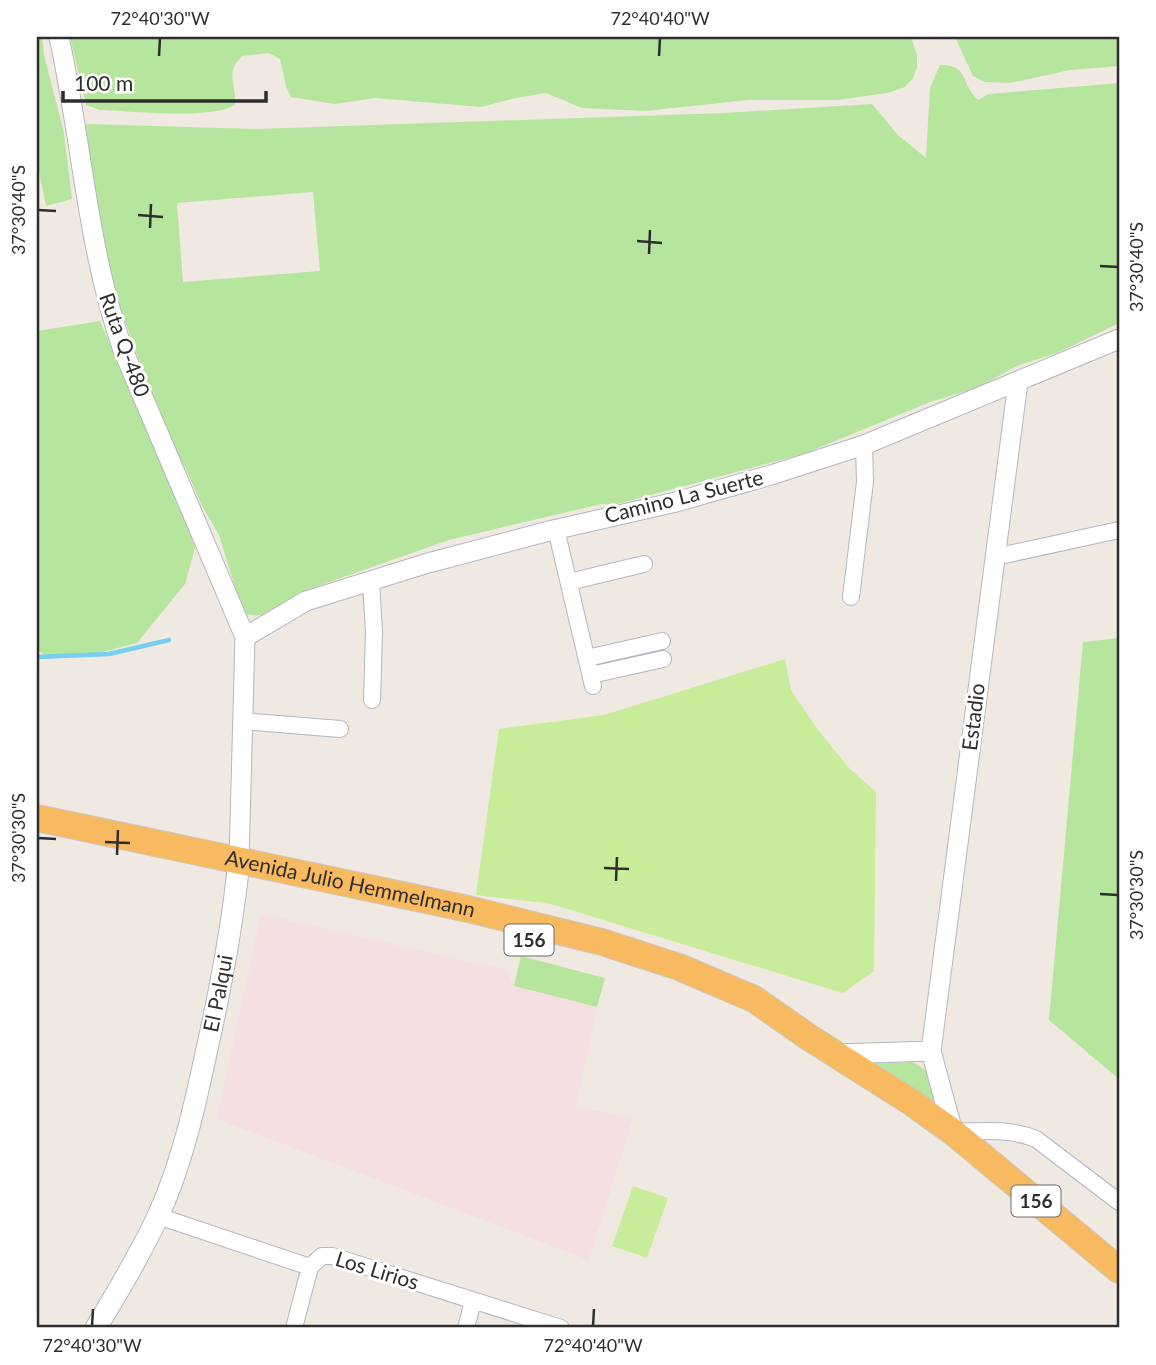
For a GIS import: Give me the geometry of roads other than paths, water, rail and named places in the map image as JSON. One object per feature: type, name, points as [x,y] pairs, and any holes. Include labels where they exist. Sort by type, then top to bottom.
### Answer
[{"type":"highway","name":"Avenida Julio Hemmelmann","points":[[37,818],[553,945],[628,967],[810,1038],[900,1094],[953,1132],[1119,1270]]},
{"type":"highway","name":"Avenida Julio Hemmelmann","points":[[37,833],[238,868]]},
{"type":"main road","name":"El Palqui","points":[[96,1328],[158,1216],[184,1145],[197,1097],[228,949],[238,868]]},
{"type":"street","name":"Ruta Q-480","points":[[59,37],[91,228],[109,310],[123,350],[245,637]]},
{"type":"street","name":"Camino La Suerte","points":[[245,637],[306,601],[428,563],[556,529],[676,502],[864,445],[1119,339]]},
{"type":"street","name":"Estadio","points":[[953,1132],[931,1051],[1018,383]]},
{"type":"street","points":[[851,597],[865,482],[864,445]]},
{"type":"street","points":[[556,529],[592,680],[663,659]]},
{"type":"street","points":[[995,558],[1119,530]]},
{"type":"street","points":[[569,582],[644,564]]},
{"type":"street","points":[[371,581],[374,632],[372,700]]},
{"type":"street","name":"El Palqui","points":[[238,868],[245,637]]},
{"type":"street","points":[[587,658],[662,641]]},
{"type":"street","points":[[242,721],[340,729]]},
{"type":"street","points":[[836,1054],[931,1051]]},
{"type":"street","points":[[953,1132],[990,1130],[1024,1134],[1036,1139],[1119,1202]]},
{"type":"street","name":"Los Lirios","points":[[158,1216],[310,1267],[322,1256],[332,1256],[561,1328]]},
{"type":"street","points":[[294,1328],[310,1267]]},
{"type":"street","points":[[466,1328],[473,1301]]},
{"type":"waterway","points":[[37,657],[109,654],[169,640]]}]
